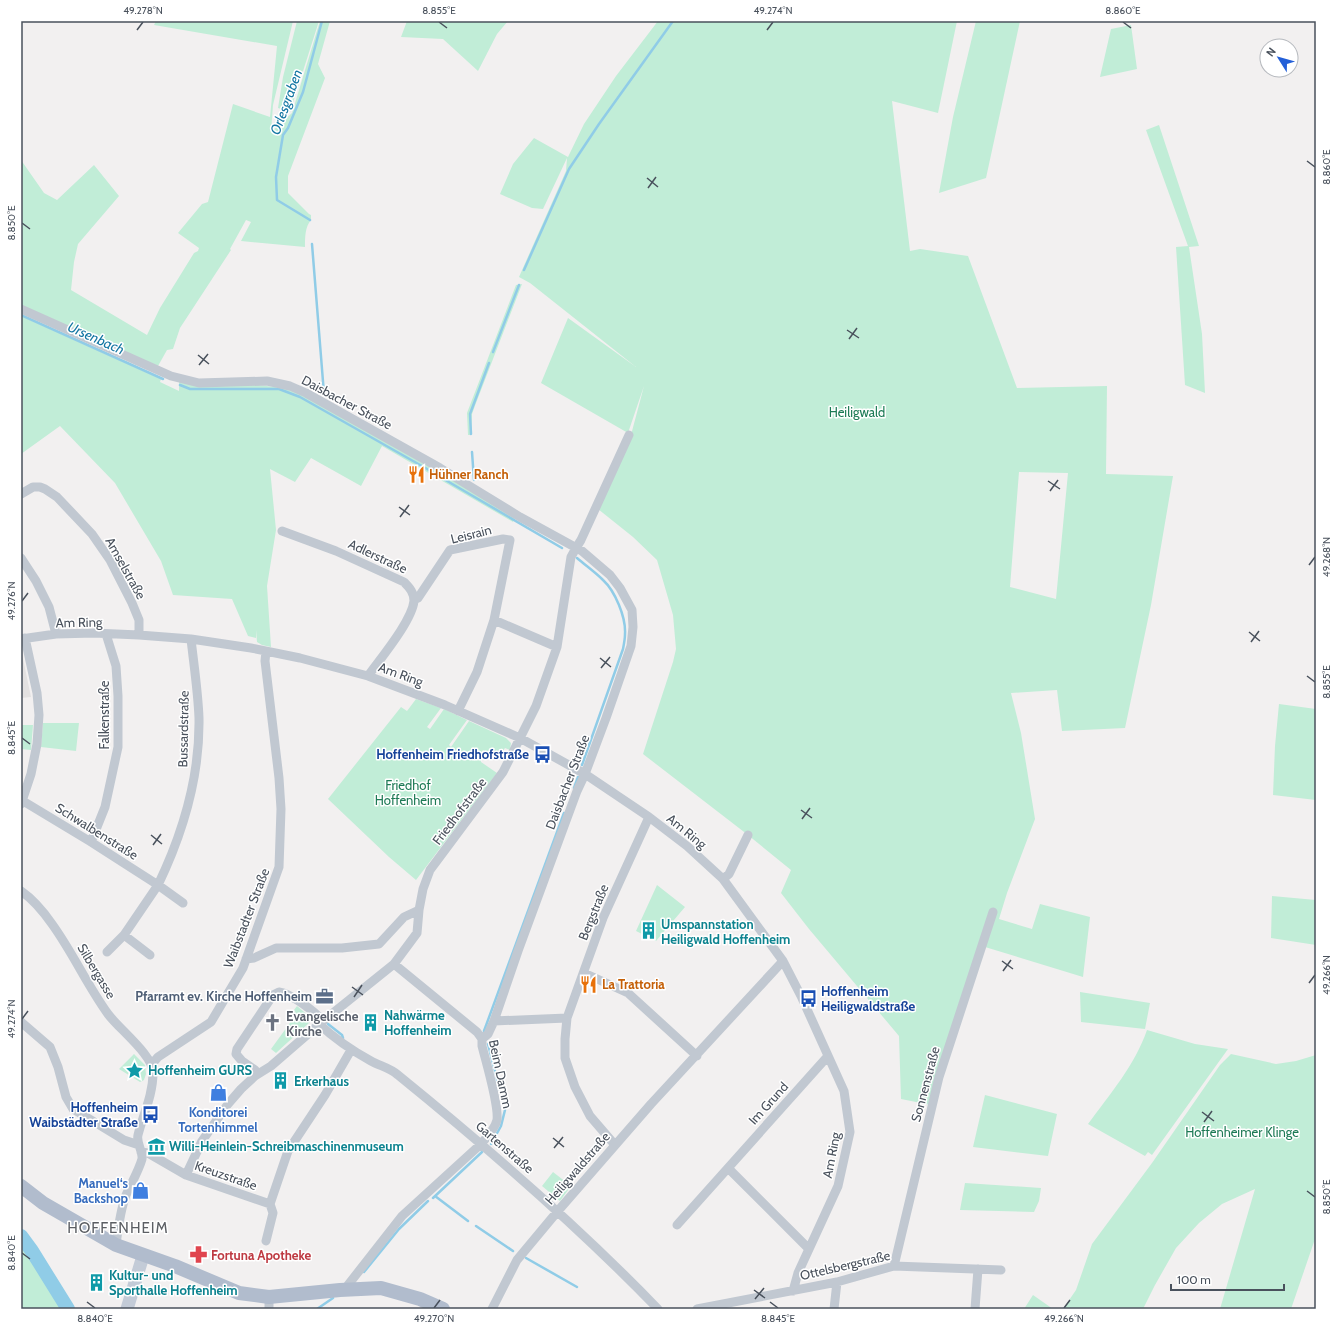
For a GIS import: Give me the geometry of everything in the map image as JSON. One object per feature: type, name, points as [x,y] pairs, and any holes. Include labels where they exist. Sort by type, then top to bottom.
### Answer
[{"type":"main road","points":[[21,1186],[43,1203],[116,1246],[175,1266],[239,1293],[269,1303],[346,1290],[381,1288],[420,1299],[443,1309]]},
{"type":"main road","points":[[127,1309],[143,1256]]},
{"type":"street","name":"Daisbacher Straße","points":[[21,309],[171,376],[199,383],[268,381],[296,388],[321,400],[440,468],[520,517],[582,551],[610,574],[620,588],[632,610],[633,627],[631,646],[585,774],[577,791],[518,951],[494,1021],[488,1034],[482,1039]]},
{"type":"street","points":[[576,548],[582,540],[629,435]]},
{"type":"street","name":"Amselstraße","points":[[21,494],[33,487],[40,486],[45,488],[57,497],[92,534],[110,560],[132,603],[139,620],[139,635]]},
{"type":"street","name":"Adlerstraße","points":[[282,531],[336,551],[404,582],[412,589],[414,600]]},
{"type":"street","name":"Leisrain","points":[[414,600],[418,598],[450,550],[503,539],[510,540],[494,620]]},
{"type":"street","name":"Friedhofstraße","points":[[186,1175],[202,1141],[228,1104],[242,1089],[394,964],[417,933],[423,889],[430,870],[503,772],[536,706],[557,647],[571,557],[576,548]]},
{"type":"street","points":[[21,558],[36,580],[49,607],[56,634]]},
{"type":"street","points":[[368,676],[390,647],[412,610],[414,600]]},
{"type":"street","points":[[458,710],[477,672],[494,620],[557,647]]},
{"type":"street","name":"Am Ring","points":[[23,638],[56,634],[106,634],[190,639],[300,658],[368,676],[458,710],[520,738],[585,774],[649,817],[687,846],[723,879],[783,961],[801,996],[844,1091],[850,1132],[838,1186],[824,1220],[798,1273],[793,1291]]},
{"type":"street","name":"Falkenstraße","points":[[91,842],[105,807],[118,747],[118,696],[116,666],[106,634]]},
{"type":"street","points":[[22,802],[31,774],[37,744],[39,715],[37,693],[23,638]]},
{"type":"street","name":"Bussardstraße","points":[[107,952],[124,935],[158,885],[172,856],[181,831],[195,774],[199,719],[197,688],[190,639]]},
{"type":"street","name":"Waibstadter Straße","points":[[152,1064],[158,1058],[211,1022],[243,968],[279,867],[281,809],[279,778],[264,661],[266,651]]},
{"type":"street","name":"Schwalbenstraße","points":[[22,802],[91,842],[158,885]]},
{"type":"street","name":"Bergstraße","points":[[615,1145],[590,1116],[575,1087],[565,1058],[567,1018],[603,918],[649,817]]},
{"type":"street","points":[[723,879],[729,874],[748,835]]},
{"type":"street","points":[[158,885],[184,903]]},
{"type":"street","name":"Silbergasse","points":[[21,891],[38,905],[65,942],[103,1007],[115,1024],[152,1064]]},
{"type":"street","points":[[246,959],[254,958],[276,948],[342,948],[380,944],[404,917],[419,910]]},
{"type":"street","name":"Sonnenstraße","points":[[894,1266],[939,1077],[993,912]]},
{"type":"street","points":[[124,935],[150,955]]},
{"type":"street","name":"Heiligwaldstraße","points":[[492,1309],[517,1260],[557,1212],[615,1145],[783,961]]},
{"type":"street","name":"Beim Damm","points":[[346,1290],[348,1285],[402,1216],[481,1144],[492,1131],[497,1120],[496,1109],[482,1046],[482,1039],[473,1028],[394,964]]},
{"type":"street","points":[[584,973],[628,993],[697,1056]]},
{"type":"street","name":"Gartenstraße","points":[[256,1076],[255,1070],[242,1061],[236,1054],[237,1049],[273,995],[279,992],[286,993],[319,1016],[321,1023],[336,1040],[351,1050],[396,1073],[481,1144],[616,1265],[658,1309]]},
{"type":"street","points":[[494,1021],[567,1018]]},
{"type":"street","name":"Kreuzstraße","points":[[21,1022],[50,1048],[58,1067],[66,1097],[73,1109],[186,1175],[270,1204],[273,1213],[266,1241]]},
{"type":"street","points":[[270,1204],[288,1151],[325,1095],[351,1050]]},
{"type":"street","name":"Im Grund","points":[[677,1225],[828,1056]]},
{"type":"street","points":[[116,1246],[118,1225],[125,1197],[142,1158],[137,1137],[149,1101],[154,1072],[152,1064]]},
{"type":"street","points":[[728,1168],[809,1249]]},
{"type":"street","name":"Ottelsbergstraße","points":[[697,1309],[837,1282],[894,1266],[1001,1270]]},
{"type":"street","points":[[975,1309],[978,1270]]},
{"type":"street","points":[[834,1309],[837,1282]]},
{"type":"shaded area","points":[[21,649],[31,697],[21,698]]},
{"type":"green space","points":[[156,21],[293,21],[273,105],[271,132],[292,113],[320,21],[330,21],[318,64],[325,78],[288,176],[288,193],[311,215],[311,220],[306,232],[305,247],[241,241],[251,222],[246,220],[230,249],[231,250],[180,328],[173,349],[167,350],[158,366],[21,305],[21,160],[44,193],[57,200],[94,165],[119,196],[78,244],[74,262],[71,290],[147,335],[160,308],[194,253],[198,251],[199,248],[178,233],[202,204],[208,202],[233,104],[270,117],[277,46],[154,25]]},
{"type":"green space","points":[[297,21],[319,21],[290,112],[278,108],[283,77]]},
{"type":"green space","points":[[407,21],[508,21],[497,34],[478,71],[443,39],[401,37]]},
{"type":"green space","name":"Heiligwald","points":[[658,21],[957,21],[938,113],[892,101],[910,251],[920,249],[968,256],[1017,388],[1107,386],[1106,474],[1173,476],[1151,605],[1125,728],[1062,731],[1057,690],[1011,693],[1021,733],[1035,819],[1007,893],[999,919],[1032,929],[1040,904],[1090,917],[1083,977],[985,947],[931,1105],[901,1099],[899,1036],[809,929],[781,893],[791,870],[643,754],[676,649],[673,615],[657,560],[633,537],[598,509],[631,435],[644,386],[628,433],[541,383],[568,318],[636,367],[530,283],[519,277],[566,171],[567,158],[543,209],[532,208],[500,194],[513,164],[534,138],[568,157],[584,124],[616,76]],"holes":[[[1019,472],[1068,473],[1056,599],[1010,587]]]},
{"type":"green space","points":[[976,21],[1020,21],[986,178],[939,193],[953,117]]},
{"type":"green space","points":[[1131,25],[1137,69],[1100,77],[1111,29]]},
{"type":"green space","points":[[1159,125],[1199,246],[1189,247],[1202,334],[1205,393],[1185,385],[1176,247],[1188,246],[1146,130]]},
{"type":"green space","points":[[522,284],[472,414],[471,435],[468,435],[467,413],[516,285]]},
{"type":"green space","points":[[21,316],[161,379],[160,382],[179,391],[179,382],[250,384],[292,389],[449,478],[515,518],[513,522],[382,446],[361,486],[311,458],[295,482],[270,469],[276,530],[267,586],[271,647],[262,645],[257,642],[256,630],[256,638],[248,636],[232,599],[173,595],[161,561],[115,483],[60,426],[21,454]]},
{"type":"green space","name":"Friedhof Hoffenheim","points":[[416,699],[441,708],[427,727],[430,729],[444,709],[467,720],[449,745],[451,747],[469,721],[506,738],[511,743],[510,750],[505,748],[497,759],[483,750],[480,755],[481,762],[497,773],[416,880],[389,857],[328,799],[401,707],[407,711]]},
{"type":"green space","points":[[1279,704],[1316,709],[1316,800],[1273,795],[1275,746]]},
{"type":"green space","points":[[43,723],[79,723],[76,751],[41,747]]},
{"type":"green space","points":[[21,725],[33,725],[31,750],[21,749]]},
{"type":"green space","points":[[657,885],[685,907],[656,941],[636,931]]},
{"type":"green space","points":[[1272,896],[1316,900],[1316,945],[1271,938]]},
{"type":"green space","points":[[1080,992],[1150,1003],[1145,1029],[1081,1022]]},
{"type":"green space","points":[[297,1006],[310,1017],[310,1022],[276,1053],[271,1049],[295,1016],[293,1015],[294,1010]]},
{"type":"green space","points":[[1147,1030],[1195,1044],[1228,1049],[1152,1155],[1148,1152],[1145,1156],[1088,1124],[1129,1067]]},
{"type":"green space","points":[[134,1054],[145,1065],[146,1074],[144,1080],[140,1082],[119,1069]]},
{"type":"green space","name":"Hoffenheimer Klinge","points":[[1231,1054],[1276,1064],[1296,1061],[1316,1055],[1316,1236],[1291,1309],[1220,1309],[1255,1189],[1222,1204],[1199,1223],[1176,1248],[1143,1309],[1063,1309],[1076,1290],[1092,1244],[1152,1163],[1220,1065]]},
{"type":"green space","points":[[985,1095],[1057,1114],[1048,1156],[973,1147]]},
{"type":"green space","points":[[553,1172],[571,1186],[560,1201],[542,1186]]},
{"type":"green space","points":[[965,1183],[1041,1188],[1039,1201],[1034,1212],[960,1210]]},
{"type":"green space","points":[[21,1236],[71,1309],[21,1309]]},
{"type":"green space","points":[[1033,1295],[1053,1309],[1024,1309]]},
{"type":"waterway","name":"Orlesgraben","points":[[310,220],[277,200],[276,177],[283,135],[288,128],[303,92],[322,21]]},
{"type":"waterway","points":[[524,270],[569,169],[599,124],[673,21]]},
{"type":"waterway","name":"Orlesgraben","points":[[312,244],[324,394]]},
{"type":"waterway","points":[[493,352],[519,285]]},
{"type":"waterway","name":"Ursenbach","points":[[21,315],[163,379]]},
{"type":"waterway","points":[[471,434],[470,414],[489,363]]},
{"type":"waterway","points":[[180,385],[190,389],[279,389],[300,397],[436,474]]},
{"type":"waterway","points":[[472,452],[474,480]]},
{"type":"waterway","points":[[442,478],[562,548]]},
{"type":"waterway","points":[[577,558],[600,577],[612,591],[622,612],[625,627],[623,649],[582,765]]},
{"type":"waterway","points":[[574,788],[578,777]]},
{"type":"waterway","points":[[484,1031],[564,813]]},
{"type":"waterway","points":[[328,1024],[342,1035],[343,1038]]},
{"type":"waterway","points":[[488,1044],[505,1110],[501,1126],[491,1144]]},
{"type":"waterway","points":[[433,1198],[482,1152]]},
{"type":"waterway","points":[[435,1196],[468,1221]]},
{"type":"waterway","points":[[364,1272],[399,1229],[428,1201]]},
{"type":"waterway","points":[[476,1226],[513,1251]]},
{"type":"waterway","points":[[21,1236],[68,1309]]},
{"type":"waterway","points":[[526,1258],[577,1287]]},
{"type":"waterway","points":[[317,1309],[333,1298]]},
{"type":"place","name":"Hühner Ranch","points":[[416,474]]},
{"type":"place","name":"Hoffenheim Friedhofstraße","points":[[542,754]]},
{"type":"place","name":"Umspannstation Heiligwald Hoffenheim","points":[[648,931]]},
{"type":"place","name":"La Trattoria","points":[[589,984]]},
{"type":"place","name":"Pfarramt ev. Kirche Hoffenheim","points":[[325,996]]},
{"type":"place","name":"Hoffenheim Heiligwaldstraße","points":[[808,998]]},
{"type":"place","name":"Nahwärme Hoffenheim","points":[[371,1022]]},
{"type":"place","name":"Evangelische Kirche","points":[[273,1023]]},
{"type":"place","name":"Hoffenheim GURS","points":[[135,1070]]},
{"type":"place","name":"Erkerhaus","points":[[281,1081]]},
{"type":"place","name":"Konditorei Tortenhimmel","points":[[218,1093]]},
{"type":"place","name":"Hoffenheim Waibstädter Straße","points":[[151,1114]]},
{"type":"place","name":"Willi-Heinlein-Schreibmaschinenmuseum","points":[[156,1146]]},
{"type":"place","name":"Manuel‘s Backshop","points":[[141,1190]]},
{"type":"place","name":"Fortuna Apotheke","points":[[198,1255]]},
{"type":"place","name":"Kultur- und Sporthalle Hoffenheim","points":[[96,1282]]},
{"type":"district","name":"HOFFENHEIM","points":[[118,1228]]}]
